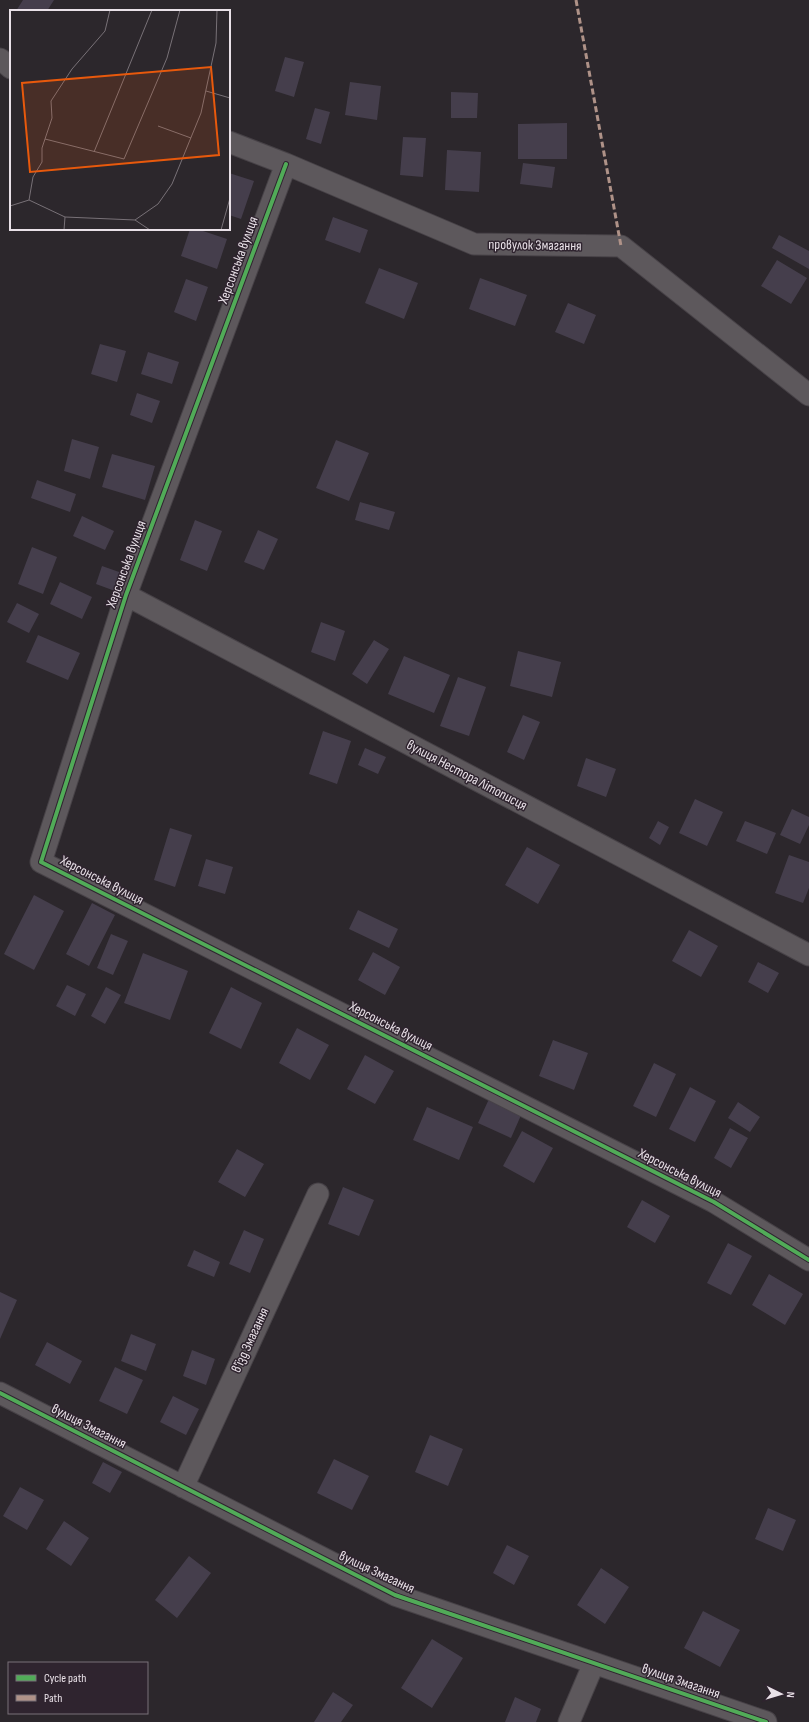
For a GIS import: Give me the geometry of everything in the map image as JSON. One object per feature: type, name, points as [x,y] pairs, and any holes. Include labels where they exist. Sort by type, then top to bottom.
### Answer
[{"type":"street","points":[[0,59],[10,67]]},
{"type":"street","name":"провулок Змагання","points":[[230,142],[286,164],[474,244],[621,246],[809,395]]},
{"type":"street","name":"Херсонська вулиця","points":[[286,164],[126,595],[41,862],[714,1202],[809,1260]]},
{"type":"street","name":"вулиця Нестора Літописця","points":[[126,595],[809,955]]},
{"type":"street","name":"в'їзд Змагання","points":[[183,1487],[318,1194]]},
{"type":"street","name":"вулиця Змагання","points":[[0,1393],[395,1595],[766,1722]]},
{"type":"street","points":[[569,1722],[594,1663]]},
{"type":"building","points":[[23,0],[54,0],[48,10],[17,10]]},
{"type":"building","points":[[285,57],[304,62],[294,97],[275,91]]},
{"type":"building","points":[[350,82],[381,86],[377,120],[345,115]]},
{"type":"building","points":[[451,92],[478,93],[477,118],[451,118]]},
{"type":"building","points":[[315,108],[330,112],[321,144],[306,139]]},
{"type":"building","points":[[567,123],[567,159],[518,159],[518,124]]},
{"type":"building","points":[[403,137],[426,138],[423,177],[400,175]]},
{"type":"building","points":[[447,150],[481,152],[479,192],[445,190]]},
{"type":"building","points":[[523,163],[555,167],[552,188],[520,184]]},
{"type":"building","points":[[230,173],[254,181],[241,219],[230,215]]},
{"type":"building","points":[[333,217],[368,230],[360,253],[325,240]]},
{"type":"building","points":[[190,230],[200,230],[227,239],[217,269],[181,256]]},
{"type":"building","points":[[779,235],[809,251],[809,269],[772,248]]},
{"type":"building","points":[[777,260],[807,278],[791,304],[761,286]]},
{"type":"building","points":[[379,268],[418,283],[404,319],[365,303]]},
{"type":"building","points":[[480,278],[527,295],[515,326],[469,309]]},
{"type":"building","points":[[186,279],[208,287],[196,321],[174,312]]},
{"type":"building","points":[[568,303],[596,315],[584,344],[555,332]]},
{"type":"building","points":[[100,344],[126,351],[117,382],[91,374]]},
{"type":"building","points":[[148,352],[179,362],[172,384],[141,374]]},
{"type":"building","points":[[137,393],[160,401],[152,423],[130,415]]},
{"type":"building","points":[[72,439],[99,447],[90,479],[64,471]]},
{"type":"building","points":[[336,440],[369,453],[349,501],[316,488]]},
{"type":"building","points":[[112,454],[155,466],[145,500],[102,487]]},
{"type":"building","points":[[37,480],[76,494],[70,512],[31,498]]},
{"type":"building","points":[[360,502],[395,512],[389,530],[355,520]]},
{"type":"building","points":[[82,516],[114,531],[105,550],[73,536]]},
{"type":"building","points":[[195,520],[222,531],[207,571],[180,560]]},
{"type":"building","points":[[258,530],[278,539],[264,570],[244,562]]},
{"type":"building","points":[[32,547],[57,557],[43,594],[18,584]]},
{"type":"building","points":[[102,566],[122,573],[115,591],[96,584]]},
{"type":"building","points":[[60,582],[92,597],[82,619],[50,604]]},
{"type":"building","points":[[17,603],[39,614],[29,633],[7,622]]},
{"type":"building","points":[[321,622],[345,631],[335,661],[311,652]]},
{"type":"building","points":[[38,635],[80,653],[68,680],[26,662]]},
{"type":"building","points":[[374,640],[389,649],[367,684],[352,674]]},
{"type":"building","points":[[518,651],[561,662],[552,697],[510,686]]},
{"type":"building","points":[[404,656],[450,675],[434,713],[388,694]]},
{"type":"building","points":[[458,677],[486,687],[469,736],[440,726]]},
{"type":"building","points":[[523,715],[540,722],[524,760],[507,752]]},
{"type":"building","points":[[323,731],[351,741],[337,784],[309,774]]},
{"type":"building","points":[[365,748],[386,757],[378,774],[358,765]]},
{"type":"building","points":[[586,758],[616,769],[606,797],[577,786]]},
{"type":"building","points":[[695,799],[723,812],[707,846],[679,833]]},
{"type":"building","points":[[792,809],[809,817],[809,825],[800,844],[780,835]]},
{"type":"building","points":[[658,821],[669,827],[660,845],[649,838]]},
{"type":"building","points":[[745,821],[776,833],[767,854],[736,841]]},
{"type":"building","points":[[170,828],[192,835],[175,887],[154,880]]},
{"type":"building","points":[[527,847],[560,865],[538,904],[505,885]]},
{"type":"building","points":[[789,855],[809,862],[809,888],[803,903],[775,893]]},
{"type":"building","points":[[206,859],[233,867],[225,894],[198,886]]},
{"type":"building","points":[[34,895],[64,911],[34,970],[4,954]]},
{"type":"building","points":[[92,903],[115,915],[89,966],[66,954]]},
{"type":"building","points":[[358,910],[398,929],[389,948],[349,929]]},
{"type":"building","points":[[689,930],[718,946],[701,977],[672,961]]},
{"type":"building","points":[[111,934],[128,941],[113,975],[97,968]]},
{"type":"building","points":[[373,952],[400,967],[385,995],[358,980]]},
{"type":"building","points":[[143,953],[188,971],[170,1020],[124,1003]]},
{"type":"building","points":[[758,962],[779,973],[768,993],[748,982]]},
{"type":"building","points":[[67,985],[86,994],[75,1016],[56,1006]]},
{"type":"building","points":[[106,987],[121,995],[105,1024],[91,1016]]},
{"type":"building","points":[[231,987],[262,1003],[241,1049],[209,1033]]},
{"type":"building","points":[[297,1028],[329,1045],[310,1080],[279,1063]]},
{"type":"building","points":[[553,1040],[588,1053],[574,1090],[539,1076]]},
{"type":"building","points":[[365,1055],[394,1071],[375,1104],[347,1089]]},
{"type":"building","points":[[654,1063],[676,1074],[656,1117],[633,1106]]},
{"type":"building","points":[[690,1087],[716,1101],[695,1142],[669,1129]]},
{"type":"building","points":[[489,1099],[522,1113],[511,1138],[478,1123]]},
{"type":"building","points":[[738,1102],[760,1117],[750,1132],[728,1118]]},
{"type":"building","points":[[427,1107],[473,1127],[459,1160],[413,1140]]},
{"type":"building","points":[[730,1128],[748,1138],[731,1168],[714,1158]]},
{"type":"building","points":[[522,1131],[553,1148],[534,1183],[503,1166]]},
{"type":"building","points":[[237,1149],[264,1164],[245,1197],[218,1182]]},
{"type":"building","points":[[343,1187],[374,1200],[359,1236],[328,1224]]},
{"type":"building","points":[[642,1200],[670,1216],[655,1243],[627,1227]]},
{"type":"building","points":[[244,1230],[264,1239],[250,1273],[229,1264]]},
{"type":"building","points":[[728,1243],[752,1256],[731,1295],[707,1283]]},
{"type":"building","points":[[194,1250],[220,1262],[214,1277],[187,1266]]},
{"type":"building","points":[[769,1274],[803,1294],[785,1325],[752,1305]]},
{"type":"building","points":[[0,1292],[17,1300],[0,1339]]},
{"type":"building","points":[[131,1334],[156,1344],[146,1371],[121,1361]]},
{"type":"building","points":[[47,1342],[82,1361],[70,1384],[35,1365]]},
{"type":"building","points":[[192,1350],[215,1359],[206,1385],[183,1376]]},
{"type":"building","points":[[115,1367],[143,1380],[127,1414],[99,1401]]},
{"type":"building","points":[[173,1396],[199,1409],[186,1435],[160,1422]]},
{"type":"building","points":[[430,1435],[463,1449],[448,1486],[415,1472]]},
{"type":"building","points":[[334,1459],[369,1476],[352,1510],[317,1493]]},
{"type":"building","points":[[103,1462],[122,1472],[110,1493],[92,1483]]},
{"type":"building","points":[[20,1487],[44,1500],[27,1530],[3,1516]]},
{"type":"building","points":[[768,1508],[796,1520],[783,1551],[755,1539]]},
{"type":"building","points":[[64,1521],[89,1538],[71,1566],[46,1549]]},
{"type":"building","points":[[507,1545],[529,1556],[514,1585],[493,1573]]},
{"type":"building","points":[[189,1556],[211,1573],[177,1618],[155,1600]]},
{"type":"building","points":[[601,1568],[629,1587],[605,1624],[577,1605]]},
{"type":"building","points":[[703,1611],[740,1630],[720,1667],[684,1648]]},
{"type":"building","points":[[432,1639],[463,1658],[432,1708],[401,1688]]},
{"type":"building","points":[[333,1692],[353,1705],[341,1722],[314,1722]]},
{"type":"building","points":[[515,1697],[541,1709],[536,1722],[505,1722]]},
{"type":"marked path","points":[[576,0],[621,246]]},
{"type":"cycle path","points":[[286,164],[126,595],[41,862],[714,1202],[809,1260]]},
{"type":"cycle path","points":[[0,1393],[395,1595],[766,1722]]}]
